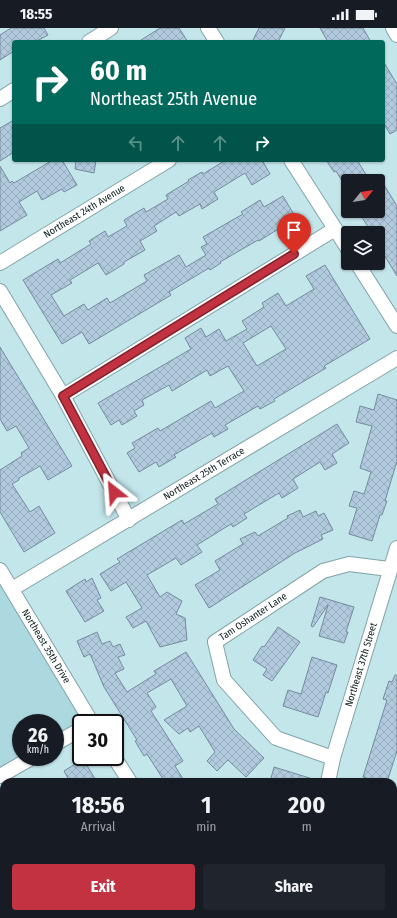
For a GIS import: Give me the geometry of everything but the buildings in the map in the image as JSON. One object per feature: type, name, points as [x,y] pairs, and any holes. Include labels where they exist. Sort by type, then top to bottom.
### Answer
[{"type":"street","points":[[92,40],[112,28]]},
{"type":"street","points":[[208,28],[216,40]]},
{"type":"street","points":[[393,28],[397,35]]},
{"type":"street","points":[[0,98],[12,91]]},
{"type":"street","name":"Northeast 24th Avenue","points":[[0,263],[166,162]]},
{"type":"street","points":[[292,162],[341,238]]},
{"type":"street","points":[[63,396],[335,229]]},
{"type":"street","points":[[361,270],[397,326]]},
{"type":"street","points":[[0,291],[63,396],[129,520]]},
{"type":"street","name":"Northeast 25th Terrace","points":[[12,589],[397,358]]},
{"type":"street","name":"Northeast 37th Street","points":[[329,778],[333,758],[389,570],[397,548]]},
{"type":"street","name":"Tam Oshanter Lane","points":[[333,758],[276,738],[224,680],[215,642],[323,571],[349,564],[389,570]]},
{"type":"street","name":"Northeast 35th Drive","points":[[0,570],[87,714]]},
{"type":"street","points":[[0,776],[17,766]]},
{"type":"street","points":[[120,766],[127,778]]},
{"type":"shaded area","points":[[0,573],[86,714],[72,714],[72,735],[64,740],[64,714],[12,714],[12,766],[0,778]]},
{"type":"route","points":[[114,492],[63,396],[294,254]]}]
